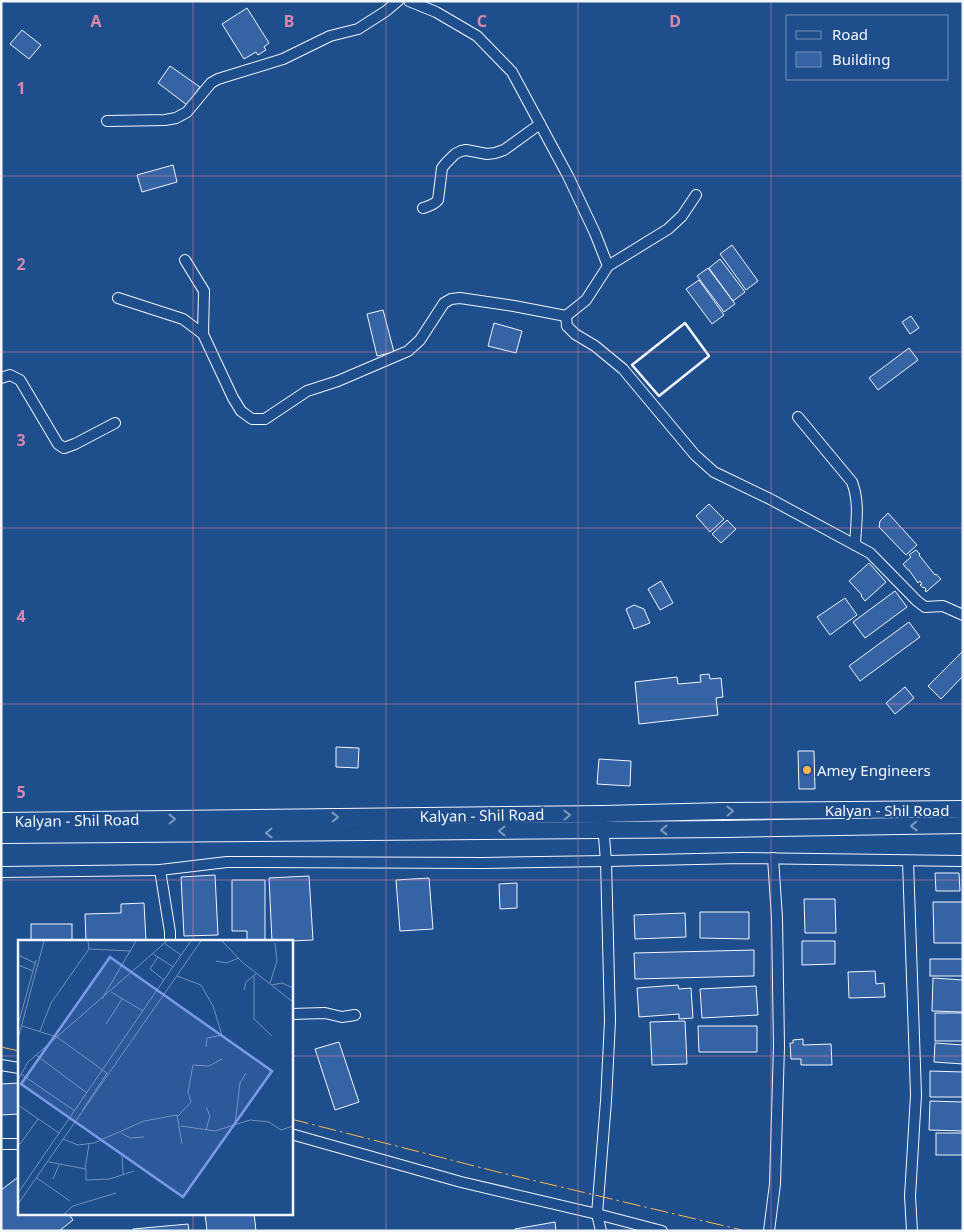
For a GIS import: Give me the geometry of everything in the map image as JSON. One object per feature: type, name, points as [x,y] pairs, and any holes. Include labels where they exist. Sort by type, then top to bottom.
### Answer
[{"type":"main road","name":"Kalyan - Shil Road","points":[[1,835],[603,822],[724,811],[963,810]]},
{"type":"main road","name":"Kalyan - Shil Road","points":[[1,821],[603,822],[724,829],[963,825]]},
{"type":"street","points":[[107,120],[165,120],[176,118],[187,112],[211,83],[218,79],[283,59],[330,36],[358,28],[386,11],[398,1]]},
{"type":"street","points":[[408,1],[436,12],[477,36],[512,72],[568,176],[595,233],[608,266]]},
{"type":"street","points":[[423,208],[431,206],[438,200],[442,168],[455,154],[466,150],[487,154],[504,150],[540,124]]},
{"type":"street","points":[[185,260],[204,291],[203,334],[233,398],[241,411],[252,419],[265,419],[307,392],[408,351],[420,340],[444,302],[452,299],[460,298],[514,306],[566,316],[586,300],[608,266],[668,229],[682,216],[696,195]]},
{"type":"street","points":[[118,298],[183,320],[203,334]]},
{"type":"street","points":[[566,316],[567,326],[623,369],[695,456],[714,472],[770,499],[870,553],[925,607],[943,606],[963,615]]},
{"type":"street","points":[[1,378],[10,375],[20,380],[58,444],[64,448],[115,423]]},
{"type":"street","points":[[798,416],[852,482],[858,504],[855,545]]},
{"type":"street","points":[[601,1231],[597,1214],[610,1021],[606,861],[603,822]]},
{"type":"street","points":[[1,872],[160,870],[227,862],[484,863],[742,858],[963,861]]},
{"type":"street","points":[[768,1231],[775,1184],[779,1046],[777,918],[773,858]]},
{"type":"street","points":[[908,861],[916,1094],[910,1196],[912,1231]]},
{"type":"street","points":[[160,870],[170,940]]},
{"type":"street","points":[[292,1014],[325,1013],[342,1017],[355,1015]]},
{"type":"street","points":[[1,1065],[18,1068]]},
{"type":"street","points":[[292,1134],[461,1182],[662,1231]]},
{"type":"street","points":[[1,1144],[18,1144]]},
{"type":"building","points":[[247,8],[269,43],[264,47],[266,50],[258,55],[256,52],[244,59],[222,24]]},
{"type":"building","points":[[22,30],[41,45],[29,59],[10,44]]},
{"type":"building","points":[[170,66],[200,87],[187,105],[158,83]]},
{"type":"building","points":[[173,165],[177,182],[142,192],[137,175]]},
{"type":"building","points":[[732,245],[758,281],[746,290],[720,254]]},
{"type":"building","points":[[720,259],[745,292],[733,301],[709,268]]},
{"type":"building","points":[[708,268],[735,304],[724,312],[697,276]]},
{"type":"building","points":[[699,280],[724,315],[712,324],[686,289]]},
{"type":"building","points":[[383,310],[394,352],[377,356],[367,314]]},
{"type":"building","points":[[911,316],[919,328],[910,334],[902,322]]},
{"type":"building","points":[[494,323],[522,331],[516,353],[488,346]]},
{"type":"building","points":[[909,348],[918,360],[878,390],[869,378]]},
{"type":"building","points":[[709,504],[724,519],[710,532],[696,516]]},
{"type":"building","points":[[888,513],[917,545],[906,555],[879,527],[880,521]]},
{"type":"building","points":[[727,520],[736,529],[721,543],[712,534]]},
{"type":"building","points":[[916,550],[935,575],[941,579],[926,592],[926,589],[920,585],[922,584],[920,581],[918,583],[903,564],[911,557],[909,555]]},
{"type":"building","points":[[869,563],[886,582],[865,601],[849,581]]},
{"type":"building","points":[[661,581],[673,603],[660,610],[648,589]]},
{"type":"building","points":[[895,591],[907,607],[865,638],[853,622]]},
{"type":"building","points":[[845,598],[857,615],[830,635],[817,617]]},
{"type":"building","points":[[634,605],[644,609],[650,623],[634,629],[626,609]]},
{"type":"building","points":[[909,622],[920,637],[860,681],[849,666]]},
{"type":"building","points":[[963,651],[963,676],[941,699],[928,686]]},
{"type":"building","points":[[709,674],[710,679],[721,678],[723,697],[716,698],[718,715],[639,724],[635,682],[677,677],[678,684],[701,682],[700,675]]},
{"type":"building","points":[[905,687],[914,698],[895,714],[886,703]]},
{"type":"building","points":[[336,747],[359,748],[358,768],[336,767]]},
{"type":"building","name":"Amey Engineers","points":[[798,751],[814,751],[815,789],[799,789]]},
{"type":"building","points":[[599,759],[631,761],[630,786],[597,784]]},
{"type":"building","points":[[935,873],[959,873],[960,891],[936,891]]},
{"type":"building","points":[[215,875],[218,935],[184,936],[181,877]]},
{"type":"building","points":[[309,876],[313,940],[272,940],[269,878]]},
{"type":"building","points":[[429,878],[433,929],[400,931],[396,880]]},
{"type":"building","points":[[232,880],[265,880],[265,940],[247,940],[247,931],[232,931]]},
{"type":"building","points":[[517,883],[517,908],[500,909],[499,884]]},
{"type":"building","points":[[804,899],[835,899],[836,933],[805,933]]},
{"type":"building","points":[[933,902],[963,902],[963,943],[934,943]]},
{"type":"building","points":[[144,903],[146,940],[86,940],[85,914],[121,913],[121,904]]},
{"type":"building","points":[[700,912],[749,912],[749,939],[700,938]]},
{"type":"building","points":[[685,913],[686,937],[635,939],[634,915]]},
{"type":"building","points":[[31,924],[72,924],[72,940],[31,940]]},
{"type":"building","points":[[802,941],[835,941],[835,964],[802,965]]},
{"type":"building","points":[[754,950],[754,976],[635,979],[634,953]]},
{"type":"building","points":[[930,959],[963,959],[963,976],[930,976]]},
{"type":"building","points":[[875,971],[876,984],[884,983],[885,997],[849,998],[848,972]]},
{"type":"building","points":[[933,978],[963,980],[963,1012],[932,1011]]},
{"type":"building","points":[[678,985],[679,989],[691,988],[693,1018],[679,1019],[679,1014],[639,1017],[637,988]]},
{"type":"building","points":[[756,986],[758,1015],[702,1018],[700,989]]},
{"type":"building","points":[[935,1013],[963,1013],[963,1041],[935,1041]]},
{"type":"building","points":[[685,1021],[687,1064],[652,1065],[650,1022]]},
{"type":"building","points":[[698,1026],[757,1026],[757,1052],[699,1052]]},
{"type":"building","points":[[803,1039],[803,1045],[831,1044],[832,1065],[801,1065],[801,1059],[791,1059],[790,1043],[793,1043],[793,1040]]},
{"type":"building","points":[[339,1042],[359,1102],[335,1110],[315,1049]]},
{"type":"building","points":[[935,1043],[963,1045],[963,1064],[934,1062]]},
{"type":"building","points":[[930,1071],[963,1072],[963,1097],[930,1097]]},
{"type":"building","points":[[18,1083],[18,1114],[1,1115],[1,1084]]},
{"type":"building","points":[[930,1101],[963,1102],[963,1131],[929,1130]]},
{"type":"building","points":[[936,1133],[963,1133],[963,1155],[936,1155]]},
{"type":"building","points":[[17,1178],[18,1214],[69,1214],[73,1220],[59,1231],[1,1231],[1,1190]]},
{"type":"building","points":[[205,1214],[254,1214],[256,1231],[207,1231]]},
{"type":"building","points":[[555,1222],[556,1231],[515,1231],[515,1229]]},
{"type":"building","points":[[188,1224],[189,1231],[133,1231],[133,1229]]},
{"type":"wall","points":[[685,323],[709,356],[659,396],[632,365],[685,323]]},
{"type":"power","points":[[1,1047],[18,1051]]},
{"type":"power","points":[[292,1119],[498,1172],[746,1231]]},
{"type":"place","name":"Amey Engineers","points":[[807,770]]}]
